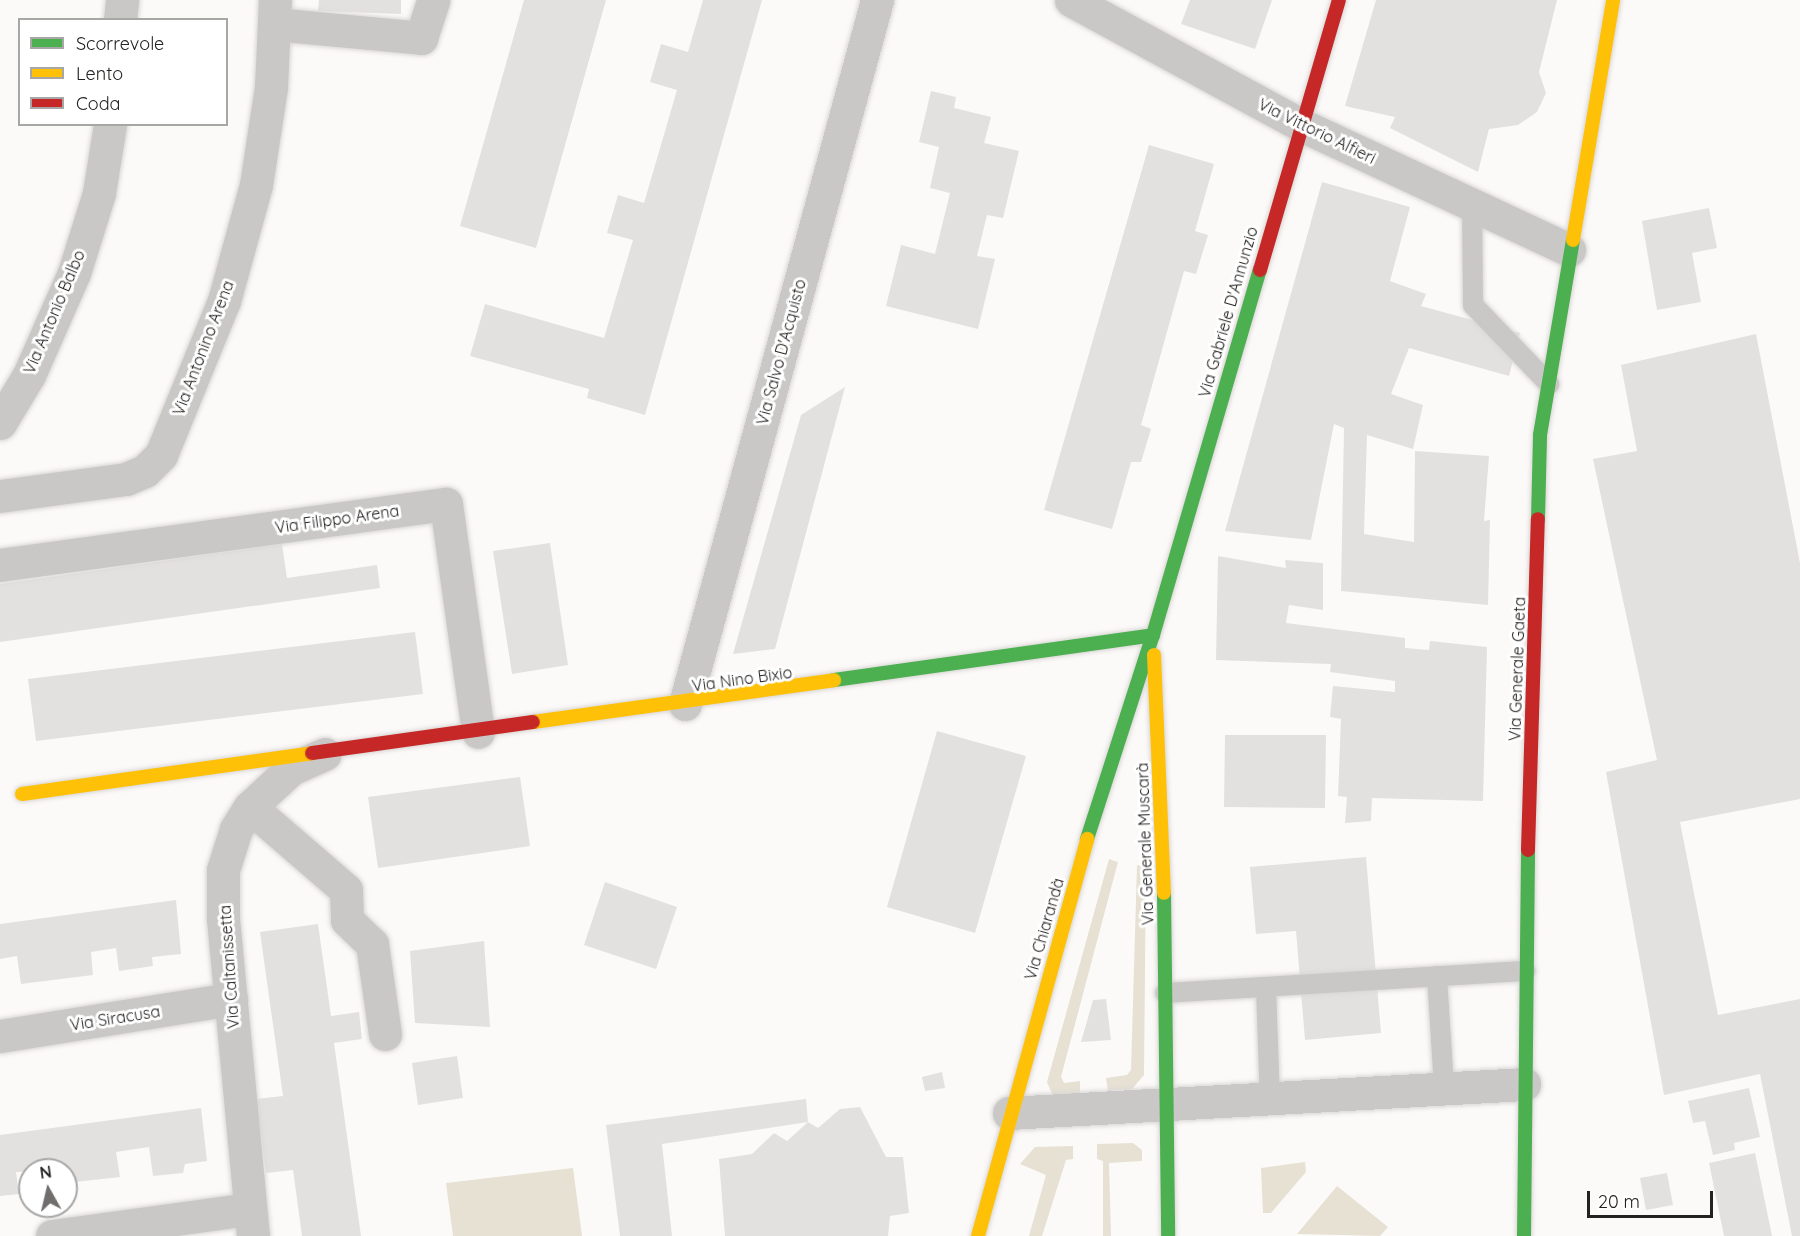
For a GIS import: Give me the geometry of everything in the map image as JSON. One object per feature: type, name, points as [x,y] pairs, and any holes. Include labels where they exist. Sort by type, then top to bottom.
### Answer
[{"type":"main road","name":"Via Gabriele D'Annunzio","points":[[1153,635],[1299,124],[1339,0]]},
{"type":"main road","name":"Via Generale Gaeta","points":[[1524,1236],[1525,971],[1540,435],[1561,315],[1569,250],[1613,0]]},
{"type":"main road","name":"Via Nino Bixio","points":[[22,794],[685,704],[1153,635]]},
{"type":"main road","name":"Via Generale Muscarà","points":[[1153,635],[1164,855],[1168,1236]]},
{"type":"main road","name":"Via Chiarandà","points":[[978,1236],[1009,1113],[1086,841],[1153,635]]},
{"type":"street","points":[[120,18],[122,0]]},
{"type":"street","points":[[274,12],[421,38],[432,0]]},
{"type":"street","name":"Via Salvo D'Acquisto","points":[[685,704],[877,0]]},
{"type":"street","name":"Via Vittorio Alfieri","points":[[1071,0],[1299,124],[1569,250]]},
{"type":"street","name":"Via Antonino Arena","points":[[0,496],[126,479],[145,471],[161,455],[224,301],[256,185],[271,87],[274,12]]},
{"type":"street","name":"Via Antonio Balbo","points":[[0,423],[28,375],[74,273],[99,193],[110,126]]},
{"type":"street","name":"Via Filippo Arena","points":[[0,565],[446,504],[478,732]]},
{"type":"street","name":"Via Caltanissetta","points":[[251,1223],[231,999],[223,870],[236,829],[250,807],[291,769],[335,752]]},
{"type":"street","points":[[250,807],[346,890],[347,920],[372,944],[385,1034]]},
{"type":"street","name":"Via Siracusa","points":[[0,1036],[231,999]]},
{"type":"street","points":[[1009,1113],[1524,1084]]},
{"type":"street","points":[[52,1236],[251,1223]]},
{"type":"lane","points":[[1472,204],[1473,305],[1550,384]]},
{"type":"lane","points":[[1164,993],[1525,971]]},
{"type":"lane","points":[[1437,976],[1444,1088]]},
{"type":"lane","points":[[1266,987],[1270,1099]]},
{"type":"shaded area","points":[[1109,859],[1118,862],[1061,1077],[1064,1083],[1080,1081],[1080,1094],[1061,1097],[1052,1094],[1047,1082]]},
{"type":"shaded area","points":[[1137,865],[1146,867],[1144,1075],[1132,1089],[1108,1091],[1106,1078],[1127,1075],[1131,1070]]},
{"type":"shaded area","points":[[1133,1143],[1142,1150],[1142,1161],[1109,1163],[1111,1236],[1103,1236],[1103,1161],[1097,1159],[1097,1144]]},
{"type":"shaded area","points":[[1073,1146],[1073,1159],[1066,1160],[1042,1236],[1029,1236],[1046,1175],[1020,1164],[1035,1147]]},
{"type":"shaded area","points":[[1305,1162],[1306,1172],[1271,1213],[1263,1213],[1261,1168]]},
{"type":"shaded area","points":[[573,1168],[582,1236],[453,1236],[446,1183]]},
{"type":"shaded area","points":[[1337,1186],[1388,1227],[1380,1236],[1297,1234]]},
{"type":"building","points":[[319,0],[401,0],[401,14],[318,11]]},
{"type":"building","points":[[524,0],[606,0],[536,248],[460,226]]},
{"type":"building","points":[[703,0],[762,0],[645,415],[587,398],[589,389],[470,356],[485,304],[604,338],[633,240],[607,233],[618,195],[644,203],[677,90],[650,82],[661,44],[688,52]]},
{"type":"building","points":[[1190,0],[1272,0],[1255,49],[1181,24]]},
{"type":"building","points":[[1376,0],[1557,0],[1539,72],[1546,93],[1537,112],[1518,125],[1489,129],[1478,172],[1390,128],[1395,117],[1345,106]]},
{"type":"building","points":[[931,91],[956,97],[954,108],[991,117],[984,143],[1019,151],[1003,218],[987,215],[977,256],[995,259],[978,329],[886,306],[901,245],[935,254],[950,193],[930,188],[939,147],[919,142]]},
{"type":"building","points":[[1149,145],[1214,164],[1195,231],[1208,235],[1196,274],[1184,271],[1141,425],[1151,429],[1141,462],[1131,462],[1112,529],[1044,510]]},
{"type":"building","points":[[1322,182],[1410,207],[1390,281],[1426,294],[1421,306],[1520,333],[1509,376],[1409,348],[1391,394],[1423,405],[1413,449],[1367,435],[1364,534],[1414,542],[1415,451],[1489,456],[1484,521],[1490,520],[1488,605],[1341,591],[1344,428],[1334,424],[1311,540],[1225,531]]},
{"type":"building","points":[[1709,208],[1717,248],[1692,253],[1701,302],[1657,310],[1642,221]]},
{"type":"building","points":[[1756,334],[1800,563],[1800,799],[1680,822],[1718,1015],[1800,999],[1800,1236],[1792,1236],[1760,1074],[1664,1095],[1606,772],[1657,760],[1593,459],[1637,451],[1621,365]]},
{"type":"building","points":[[845,387],[775,649],[733,654],[801,415]]},
{"type":"building","points":[[550,543],[568,665],[512,674],[493,551]]},
{"type":"building","points":[[282,544],[287,578],[377,565],[380,588],[0,642],[0,584]]},
{"type":"building","points":[[1218,556],[1286,568],[1285,560],[1323,563],[1323,610],[1289,605],[1286,623],[1405,638],[1405,648],[1429,650],[1430,641],[1487,647],[1483,801],[1372,798],[1371,821],[1345,823],[1347,797],[1338,796],[1341,719],[1330,717],[1333,686],[1395,692],[1395,681],[1330,672],[1331,664],[1216,660]]},
{"type":"building","points":[[415,632],[423,694],[36,741],[28,679]]},
{"type":"building","points":[[937,731],[1026,756],[975,933],[887,907]]},
{"type":"building","points":[[1225,735],[1326,735],[1325,808],[1224,807]]},
{"type":"building","points":[[520,777],[530,846],[378,868],[368,797]]},
{"type":"building","points":[[1366,857],[1381,1033],[1305,1040],[1296,931],[1256,934],[1250,867]]},
{"type":"building","points":[[605,882],[677,907],[656,969],[584,945]]},
{"type":"building","points":[[176,900],[181,954],[152,957],[153,966],[119,971],[116,948],[91,952],[93,975],[21,984],[17,956],[0,959],[0,924]]},
{"type":"building","points":[[318,924],[331,1016],[359,1012],[362,1039],[334,1043],[361,1236],[302,1236],[293,1170],[266,1173],[256,1099],[283,1096],[260,932]]},
{"type":"building","points":[[484,941],[490,1027],[415,1023],[410,951]]},
{"type":"building","points":[[1106,999],[1111,1040],[1081,1042],[1093,1000]]},
{"type":"building","points":[[457,1056],[463,1098],[418,1105],[412,1063]]},
{"type":"building","points":[[942,1072],[945,1088],[925,1091],[922,1077]]},
{"type":"building","points":[[1749,1088],[1760,1137],[1734,1143],[1735,1150],[1713,1155],[1705,1121],[1693,1123],[1688,1101]]},
{"type":"building","points":[[806,1099],[808,1122],[662,1144],[672,1236],[620,1236],[606,1125]]},
{"type":"building","points":[[860,1107],[886,1157],[903,1157],[909,1213],[890,1216],[888,1236],[725,1236],[719,1159],[752,1154],[774,1133],[787,1141],[808,1122],[818,1128],[840,1109]]},
{"type":"building","points":[[201,1108],[207,1161],[185,1164],[183,1173],[153,1176],[149,1147],[116,1152],[120,1177],[78,1182],[78,1158],[18,1158],[18,1172],[16,1172],[18,1194],[0,1196],[0,1135]]},
{"type":"building","points":[[1755,1153],[1772,1236],[1724,1236],[1709,1163]]},
{"type":"building","points":[[1667,1173],[1673,1205],[1646,1210],[1640,1178]]},
{"type":"traffic: fast","points":[[1538,519],[1540,435],[1573,240]]},
{"type":"traffic: fast","points":[[1087,839],[1153,635],[1260,270]]},
{"type":"traffic: fast","points":[[834,680],[1153,635]]},
{"type":"traffic: fast","points":[[1524,1236],[1528,850]]},
{"type":"traffic: fast","points":[[1164,893],[1168,1236]]},
{"type":"traffic: slow","points":[[1573,240],[1613,0]]},
{"type":"traffic: slow","points":[[1154,655],[1164,893]]},
{"type":"traffic: slow","points":[[533,722],[834,680]]},
{"type":"traffic: slow","points":[[22,794],[312,753]]},
{"type":"traffic: slow","points":[[978,1236],[1087,839]]},
{"type":"traffic: jam","points":[[1260,270],[1339,0]]},
{"type":"traffic: jam","points":[[1528,850],[1538,519]]},
{"type":"traffic: jam","points":[[312,753],[533,722]]}]
